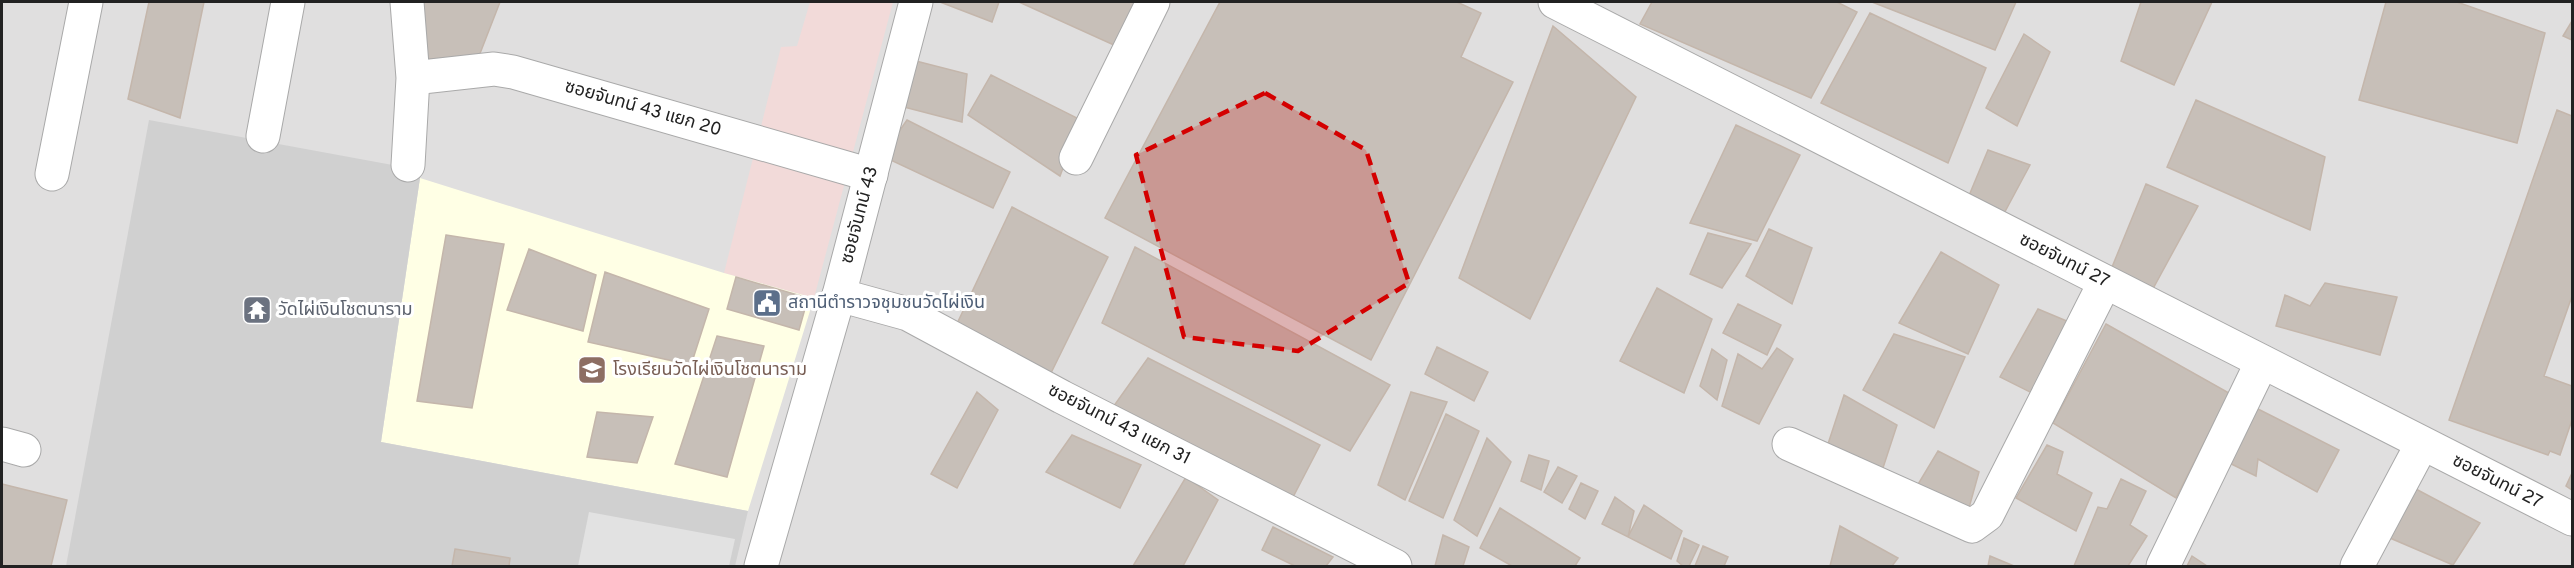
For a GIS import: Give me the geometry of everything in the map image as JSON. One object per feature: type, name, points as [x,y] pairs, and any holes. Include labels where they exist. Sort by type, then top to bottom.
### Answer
[{"type":"street","points":[[52,174],[86,2]]},
{"type":"street","points":[[263,136],[288,2]]},
{"type":"street","points":[[407,2],[413,78],[408,165]]},
{"type":"street","name":"ซอยจันทน์ 43","points":[[761,567],[839,295],[916,2]]},
{"type":"street","points":[[1076,158],[1153,2]]},
{"type":"street","name":"ซอยจันทน์ 27","points":[[1555,2],[2572,519]]},
{"type":"street","name":"ซอยจันทน์ 43 แยก 20","points":[[413,78],[494,69],[513,72],[871,174]]},
{"type":"street","points":[[1790,444],[1972,526],[1987,515],[2104,282]]},
{"type":"street","name":"ซอยจันทน์ 43 แยก 31","points":[[839,295],[909,314],[1062,397],[1395,567]]},
{"type":"street","points":[[2163,567],[2262,362]]},
{"type":"street","points":[[2357,567],[2422,444]]},
{"type":"highlighted area","points":[[1265,93],[1366,150],[1409,283],[1298,351],[1184,337],[1136,155]]},
{"type":"shaded area","points":[[2,2],[2572,2],[2572,566],[2,566]]},
{"type":"shaded area","points":[[810,2],[893,2],[814,298],[724,273],[781,47],[797,46]]},
{"type":"shaded area","name":"วัดไผ่เงินโชตนาราม","points":[[149,120],[398,166],[420,178],[381,442],[748,511],[735,566],[66,566]]},
{"type":"shaded area","name":"โรงเรียนวัดไผ่เงินโชตนาราม","points":[[420,178],[724,273],[814,298],[748,511],[381,442]]},
{"type":"shaded area","points":[[589,512],[735,539],[729,566],[578,566]]},
{"type":"building","points":[[149,2],[204,2],[180,118],[128,99]]},
{"type":"building","points":[[417,2],[500,2],[479,56],[420,60]]},
{"type":"building","points":[[940,2],[999,2],[992,22]]},
{"type":"building","points":[[1019,2],[1135,2],[1116,46]]},
{"type":"building","points":[[1220,2],[1457,2],[1481,13],[1461,57],[1513,82],[1371,360],[1105,218]]},
{"type":"building","points":[[1652,2],[1837,2],[1857,12],[1811,98],[1640,24]]},
{"type":"building","points":[[1872,2],[2016,2],[1995,50]]},
{"type":"building","points":[[2141,2],[2212,2],[2174,85],[2121,61]]},
{"type":"building","points":[[2386,2],[2457,2],[2545,33],[2517,143],[2359,100]]},
{"type":"building","points":[[1870,13],[1986,68],[1948,163],[1821,103]]},
{"type":"building","points":[[2572,21],[2572,40],[2563,36]]},
{"type":"building","points":[[1553,26],[1636,97],[1530,319],[1459,278]]},
{"type":"building","points":[[2024,34],[2050,52],[2017,126],[1986,108]]},
{"type":"building","points":[[912,60],[967,74],[962,122],[900,106]]},
{"type":"building","points":[[991,75],[1081,120],[1060,176],[968,115]]},
{"type":"building","points":[[2196,100],[2325,157],[2310,230],[2167,167]]},
{"type":"building","points":[[2557,110],[2572,116],[2572,296],[2544,376],[2572,386],[2572,420],[2560,455],[2550,451],[2548,455],[2449,420]]},
{"type":"building","points":[[907,120],[1010,172],[993,208],[882,156]]},
{"type":"building","points":[[1736,125],[1800,155],[1757,241],[1690,223]]},
{"type":"building","points":[[1988,150],[2030,165],[2000,221],[1968,198]]},
{"type":"building","points":[[2146,184],[2198,206],[2149,296],[2110,272]]},
{"type":"building","points":[[1012,207],[1108,257],[1049,377],[955,328]]},
{"type":"building","points":[[1769,229],[1812,248],[1792,304],[1746,276]]},
{"type":"building","points":[[1708,233],[1751,244],[1722,288],[1690,274]]},
{"type":"building","points":[[446,235],[504,244],[472,408],[417,401]]},
{"type":"building","points":[[1135,247],[1390,385],[1350,451],[1102,323]]},
{"type":"building","points":[[529,249],[596,275],[583,331],[507,310]]},
{"type":"building","points":[[1941,252],[1999,285],[1968,354],[1899,323]]},
{"type":"building","points":[[605,272],[709,309],[691,365],[588,342]]},
{"type":"building","name":"สถานีตำราวจชุมชนวัดไผ่เงิน","points":[[736,277],[808,298],[799,330],[727,309]]},
{"type":"building","points":[[2325,283],[2397,297],[2380,355],[2276,326],[2285,295],[2310,306]]},
{"type":"building","points":[[1657,288],[1712,319],[1684,393],[1620,361]]},
{"type":"building","points":[[1738,304],[1781,325],[1767,355],[1723,333]]},
{"type":"building","points":[[2038,309],[2069,322],[2036,395],[2000,377]]},
{"type":"building","points":[[2106,324],[2229,393],[2176,498],[2053,423]]},
{"type":"building","points":[[1894,334],[1965,357],[1934,428],[1863,390]]},
{"type":"building","points":[[717,336],[764,346],[727,477],[675,464]]},
{"type":"building","points":[[1437,347],[1488,372],[1474,401],[1425,374]]},
{"type":"building","points":[[1777,348],[1793,359],[1759,424],[1722,406],[1738,354],[1762,369]]},
{"type":"building","points":[[1712,349],[1727,360],[1717,400],[1700,386]]},
{"type":"building","points":[[1148,358],[1320,445],[1292,499],[1111,410]]},
{"type":"building","points":[[977,392],[998,410],[957,488],[931,474]]},
{"type":"building","points":[[1411,392],[1447,402],[1405,500],[1378,485]]},
{"type":"building","points":[[1844,395],[1897,425],[1881,474],[1828,444]]},
{"type":"building","points":[[2256,408],[2339,450],[2317,492],[2258,459],[2256,476],[2223,460]]},
{"type":"building","points":[[597,412],[653,417],[637,463],[587,457]]},
{"type":"building","points":[[1446,414],[1479,431],[1443,518],[1409,501]]},
{"type":"building","points":[[1072,435],[1141,465],[1120,508],[1046,472]]},
{"type":"building","points":[[1487,438],[1511,462],[1477,536],[1454,520]]},
{"type":"building","points":[[2047,445],[2063,452],[2057,474],[2092,493],[2076,531],[2016,498]]},
{"type":"building","points":[[1938,451],[1979,472],[1967,515],[1914,491]]},
{"type":"building","points":[[1529,455],[1549,461],[1541,490],[1521,481]]},
{"type":"building","points":[[1558,467],[1577,476],[1562,503],[1544,492]]},
{"type":"building","points":[[2572,473],[2572,490],[2566,486]]},
{"type":"building","points":[[1186,477],[1218,500],[1183,566],[1133,566]]},
{"type":"building","points":[[2121,479],[2146,491],[2130,525],[2147,536],[2128,566],[2074,566],[2098,507],[2107,509]]},
{"type":"building","points":[[1581,483],[1598,491],[1585,519],[1569,509]]},
{"type":"building","points":[[2,484],[67,500],[51,566],[2,566]]},
{"type":"building","points":[[2414,488],[2480,523],[2453,565],[2390,538]]},
{"type":"building","points":[[1615,497],[1634,511],[1628,537],[1602,524]]},
{"type":"building","points":[[1644,505],[1682,531],[1671,559],[1628,537]]},
{"type":"building","points":[[1500,508],[1580,558],[1575,566],[1512,566],[1480,548]]},
{"type":"building","points":[[1840,526],[1898,558],[1892,566],[1830,566]]},
{"type":"building","points":[[1273,527],[1333,557],[1326,566],[1295,566],[1262,550]]},
{"type":"building","points":[[1443,535],[1469,547],[1463,566],[1435,566]]},
{"type":"building","points":[[1684,538],[1699,545],[1689,566],[1683,566],[1677,561]]},
{"type":"building","points":[[1703,546],[1728,557],[1724,566],[1695,566]]},
{"type":"building","points":[[455,549],[510,558],[509,566],[452,566]]},
{"type":"building","points":[[1990,556],[2014,566],[1988,566]]},
{"type":"building","points":[[2192,556],[2207,566],[2187,566]]},
{"type":"place","name":"สถานีตำราวจชุมชนวัดไผ่เงิน","points":[[767,303]]},
{"type":"place","name":"วัดไผ่เงินโชตนาราม","points":[[257,310]]},
{"type":"place","name":"โรงเรียนวัดไผ่เงินโชตนาราม","points":[[592,370]]}]
